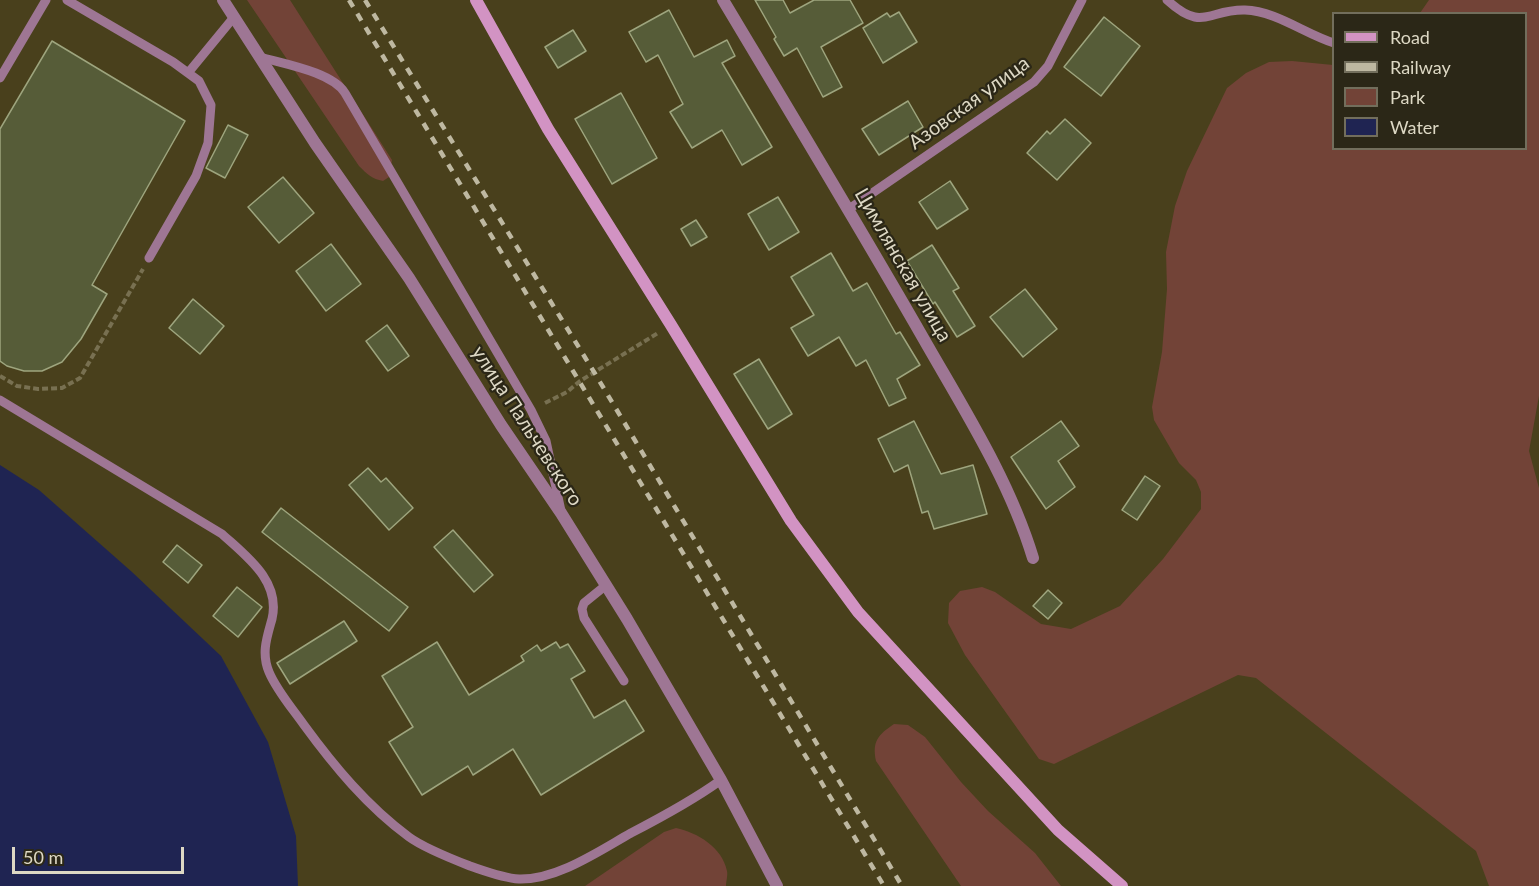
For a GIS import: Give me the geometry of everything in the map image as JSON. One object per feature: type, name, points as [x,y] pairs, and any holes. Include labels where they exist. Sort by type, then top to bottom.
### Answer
[{"type":"main road","points":[[476,0],[548,129],[790,521],[858,612],[1058,830],[1122,886]]},
{"type":"street","name":"улица Пальчевского","points":[[223,0],[338,177],[409,278],[501,424],[561,513],[627,619],[721,780],[777,886]]},
{"type":"street","name":"Цимлянская улица","points":[[723,0],[849,209],[985,445],[1022,523],[1033,558]]},
{"type":"lane","points":[[0,78],[46,0]]},
{"type":"lane","points":[[68,0],[188,72],[199,81],[211,105],[208,143],[196,176],[149,258]]},
{"type":"lane","name":"Азовская улица","points":[[849,209],[1034,82],[1048,66],[1082,0]]},
{"type":"lane","points":[[1167,0],[1196,19],[1246,10],[1270,16],[1332,42]]},
{"type":"lane","points":[[188,72],[234,17]]},
{"type":"lane","points":[[260,57],[331,79],[341,87],[531,410],[546,441],[561,513]]},
{"type":"lane","points":[[0,400],[222,534],[252,561],[268,582],[274,606],[266,639],[265,656],[269,672],[284,698],[355,790],[410,838],[460,862],[486,871],[519,879],[538,876],[568,868],[698,797],[721,780]]},
{"type":"lane","points":[[605,586],[584,603],[582,609],[584,618],[624,681]]},
{"type":"path","points":[[0,376],[17,386],[38,389],[62,388],[80,378],[149,258]]},
{"type":"path","points":[[531,410],[567,392],[580,381],[641,344]]},
{"type":"green space","points":[[247,0],[290,0],[392,160],[389,177],[383,181],[376,179],[359,166]]},
{"type":"green space","points":[[1429,0],[1539,0],[1539,396],[1529,451],[1539,488],[1539,886],[1489,886],[1476,851],[1256,678],[1238,675],[1054,764],[1039,759],[965,655],[948,623],[949,603],[960,591],[982,587],[995,592],[1041,624],[1071,629],[1120,606],[1163,559],[1201,509],[1201,492],[1196,480],[1179,463],[1154,420],[1152,407],[1162,352],[1167,289],[1166,252],[1175,206],[1187,171],[1227,88],[1246,73],[1269,62],[1292,61],[1332,65],[1332,150],[1527,150],[1527,12],[1421,12]]},
{"type":"green space","points":[[894,724],[908,725],[925,737],[961,782],[988,811],[1035,853],[1061,886],[961,886],[876,761],[876,743]]},
{"type":"green space","points":[[676,828],[693,833],[714,848],[724,862],[727,871],[726,886],[585,886],[664,832]]},
{"type":"water","points":[[0,465],[39,490],[132,572],[221,656],[268,742],[296,836],[298,886],[0,886]]},
{"type":"building","points":[[755,0],[783,0],[790,13],[814,0],[850,0],[863,23],[821,47],[842,87],[823,97],[797,48],[784,56]]},
{"type":"building","points":[[669,10],[694,57],[727,40],[735,56],[722,63],[772,147],[742,165],[722,130],[692,148],[670,112],[683,104],[658,55],[646,62],[629,32]]},
{"type":"building","points":[[899,12],[917,42],[883,63],[863,28],[887,13],[890,17]]},
{"type":"building","points":[[1104,17],[1140,46],[1101,96],[1064,67]]},
{"type":"building","points":[[573,30],[586,51],[558,68],[545,47]]},
{"type":"building","points":[[52,41],[185,121],[92,285],[107,294],[81,339],[62,362],[42,371],[24,371],[7,366],[0,361],[0,129]]},
{"type":"building","points":[[621,93],[657,158],[612,184],[575,119]]},
{"type":"building","points":[[908,101],[923,127],[879,155],[862,129]]},
{"type":"building","points":[[1065,119],[1091,143],[1057,180],[1027,153],[1047,131],[1050,134]]},
{"type":"building","points":[[228,125],[248,135],[225,178],[206,168]]},
{"type":"building","points":[[283,177],[314,213],[279,243],[248,207]]},
{"type":"building","points":[[950,181],[968,209],[937,229],[919,202]]},
{"type":"building","points":[[778,197],[799,232],[769,250],[748,214]]},
{"type":"building","points":[[696,220],[707,237],[691,246],[681,229]]},
{"type":"building","points":[[331,244],[361,284],[326,311],[296,271]]},
{"type":"building","points":[[932,245],[959,288],[953,291],[975,326],[957,337],[935,302],[933,304],[907,261]]},
{"type":"building","points":[[831,253],[853,291],[867,283],[896,334],[900,332],[920,365],[897,379],[906,398],[889,406],[866,360],[856,366],[839,337],[808,356],[791,328],[814,315],[791,277]]},
{"type":"building","points":[[1025,289],[1057,329],[1023,357],[990,317]]},
{"type":"building","points":[[193,299],[224,326],[200,354],[169,328]]},
{"type":"building","points":[[387,325],[409,356],[388,371],[366,341]]},
{"type":"building","points":[[759,359],[792,414],[768,429],[734,374]]},
{"type":"building","points":[[914,421],[941,474],[973,465],[987,514],[934,529],[928,511],[922,513],[908,465],[894,472],[878,439]]},
{"type":"building","points":[[1061,421],[1079,446],[1058,461],[1075,487],[1046,509],[1011,457]]},
{"type":"building","points":[[368,468],[381,482],[386,478],[413,508],[389,530],[349,485]]},
{"type":"building","points":[[1145,476],[1160,486],[1137,520],[1122,510]]},
{"type":"building","points":[[281,508],[408,607],[389,631],[262,532]]},
{"type":"building","points":[[453,530],[493,575],[474,592],[434,547]]},
{"type":"building","points":[[177,545],[202,565],[188,583],[163,562]]},
{"type":"building","points":[[237,587],[262,607],[238,637],[213,616]]},
{"type":"building","points":[[1048,590],[1062,603],[1048,619],[1033,606]]},
{"type":"building","points":[[344,621],[357,641],[290,684],[277,663]]},
{"type":"building","points":[[437,642],[469,695],[524,661],[521,656],[537,645],[541,651],[556,642],[560,648],[568,644],[585,671],[571,679],[594,718],[625,700],[644,731],[541,795],[513,749],[473,775],[468,766],[422,795],[389,742],[413,727],[382,676]]},
{"type":"railway","points":[[349,0],[884,886]]},
{"type":"railway","points":[[365,0],[594,372],[902,886]]}]
